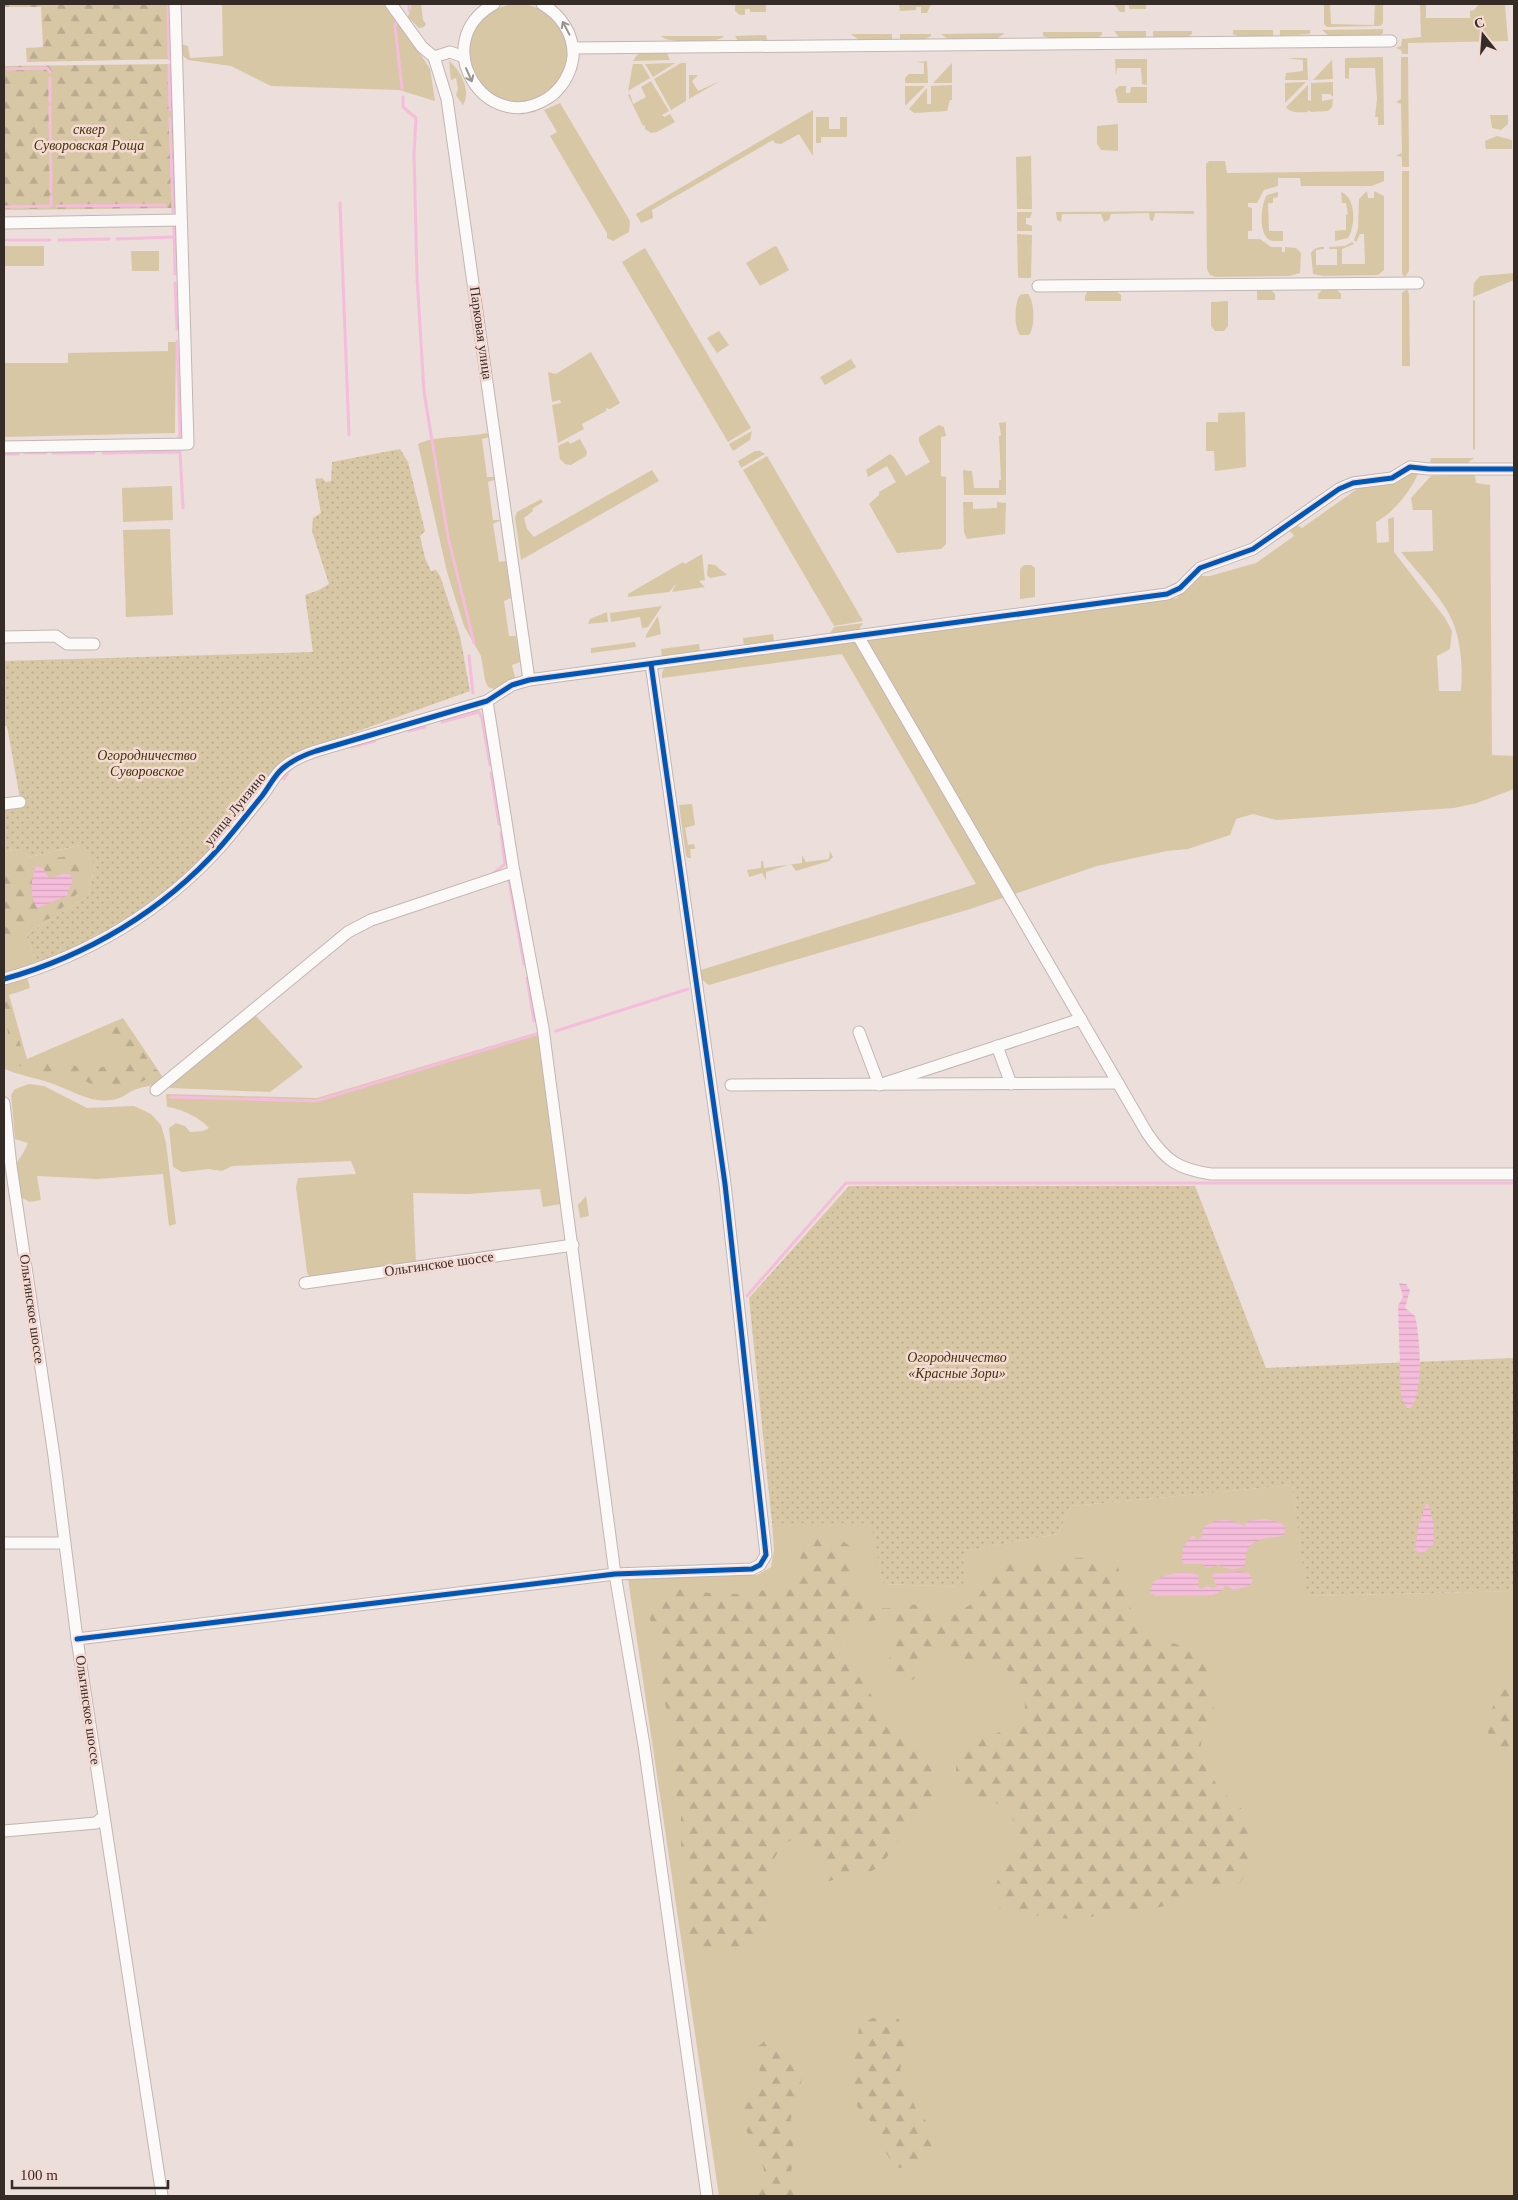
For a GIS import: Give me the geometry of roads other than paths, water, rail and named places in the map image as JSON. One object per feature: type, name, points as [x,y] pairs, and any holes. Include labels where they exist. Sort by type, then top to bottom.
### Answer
[{"type":"street","points":[[4,447],[188,444],[175,4]]},
{"type":"street","name":"Парковая улица","points":[[391,4],[422,47],[434,57],[447,99],[453,130],[529,680]]},
{"type":"street","points":[[494,4],[477,16],[470,26],[465,41],[464,57],[466,70],[480,92],[499,104],[508,106],[528,106],[551,96],[563,83],[571,66],[572,48],[566,26],[559,17],[542,4]]},
{"type":"street","points":[[572,48],[1391,41]]},
{"type":"street","points":[[434,57],[450,52],[464,57]]},
{"type":"street","points":[[4,223],[181,220]]},
{"type":"street","points":[[1038,286],[1418,283]]},
{"type":"street","name":"улица Луизино","points":[[4,979],[84,950],[122,929],[148,910],[197,872],[282,769],[296,759],[316,751],[487,702],[512,685],[529,680],[1167,594],[1175,592],[1200,568],[1252,549],[1339,489],[1353,484],[1392,478],[1410,467],[1429,469],[1514,469]]},
{"type":"street","points":[[4,637],[56,636],[66,644],[94,644]]},
{"type":"street","points":[[858,636],[1160,1153],[1187,1170],[1220,1174],[1514,1174]]},
{"type":"street","points":[[77,1639],[615,1574],[752,1568],[760,1564],[766,1556],[725,1184],[651,664]]},
{"type":"street","points":[[487,702],[514,872],[543,1028],[615,1574],[644,1745],[707,2196]]},
{"type":"street","points":[[4,804],[20,802]]},
{"type":"street","points":[[156,1090],[348,932],[371,920],[514,872]]},
{"type":"street","points":[[879,1084],[1081,1018]]},
{"type":"street","points":[[859,1032],[879,1084]]},
{"type":"street","points":[[997,1046],[1011,1084]]},
{"type":"street","points":[[731,1085],[1118,1084]]},
{"type":"street","name":"Ольгинское шоссе","points":[[4,1103],[7,1166],[103,1817],[162,2196]]},
{"type":"street","name":"Ольгинское шоссе","points":[[304,1283],[573,1246]]},
{"type":"street","points":[[4,1543],[64,1543]]},
{"type":"street","points":[[4,1831],[96,1823],[103,1817]]},
{"type":"waterway","points":[[168,4],[169,59]]},
{"type":"waterway","points":[[409,4],[409,11]]},
{"type":"waterway","points":[[397,22],[395,25],[402,89]]},
{"type":"waterway","points":[[169,65],[170,110]]},
{"type":"waterway","points":[[4,69],[47,68],[50,72]]},
{"type":"waterway","points":[[50,78],[50,102]]},
{"type":"waterway","points":[[403,97],[403,107],[416,118],[414,154],[417,277],[424,392],[448,537],[474,643]]},
{"type":"waterway","points":[[50,106],[51,192]]},
{"type":"waterway","points":[[170,118],[173,212]]},
{"type":"waterway","points":[[4,207],[51,206],[51,196]]},
{"type":"waterway","points":[[340,203],[349,435]]},
{"type":"waterway","points":[[57,206],[165,205]]},
{"type":"waterway","points":[[174,225],[175,274]]},
{"type":"waterway","points":[[117,239],[174,237]]},
{"type":"waterway","points":[[59,240],[109,239]]},
{"type":"waterway","points":[[4,240],[50,240]]},
{"type":"waterway","points":[[175,283],[177,329]]},
{"type":"waterway","points":[[177,341],[180,434],[179,439],[177,439]]},
{"type":"waterway","points":[[103,453],[180,452],[183,508]]},
{"type":"waterway","points":[[25,453],[46,453]]},
{"type":"waterway","points":[[53,453],[94,453]]},
{"type":"waterway","points":[[4,454],[18,454]]},
{"type":"waterway","points":[[469,656],[473,693]]},
{"type":"waterway","points":[[442,722],[479,712],[482,718],[490,765]]},
{"type":"waterway","points":[[409,731],[425,727]]},
{"type":"waterway","points":[[352,747],[375,741]]},
{"type":"waterway","points":[[284,779],[290,769]]},
{"type":"waterway","points":[[491,773],[499,824]]},
{"type":"waterway","points":[[491,875],[505,864],[501,833]]},
{"type":"waterway","points":[[509,881],[524,964]]},
{"type":"waterway","points":[[527,978],[534,1021]]},
{"type":"waterway","points":[[556,1031],[688,989]]},
{"type":"waterway","points":[[170,1097],[316,1101],[537,1034]]},
{"type":"waterway","points":[[747,1296],[846,1183],[1514,1183]]},
{"type":"park label","name":"сквер Суворовская Роща","points":[[89,138]]},
{"type":"park label","name":"Огородничество Суворовское","points":[[147,764]]},
{"type":"park label","name":"Огородничество «Красные Зори»","points":[[957,1365]]}]
